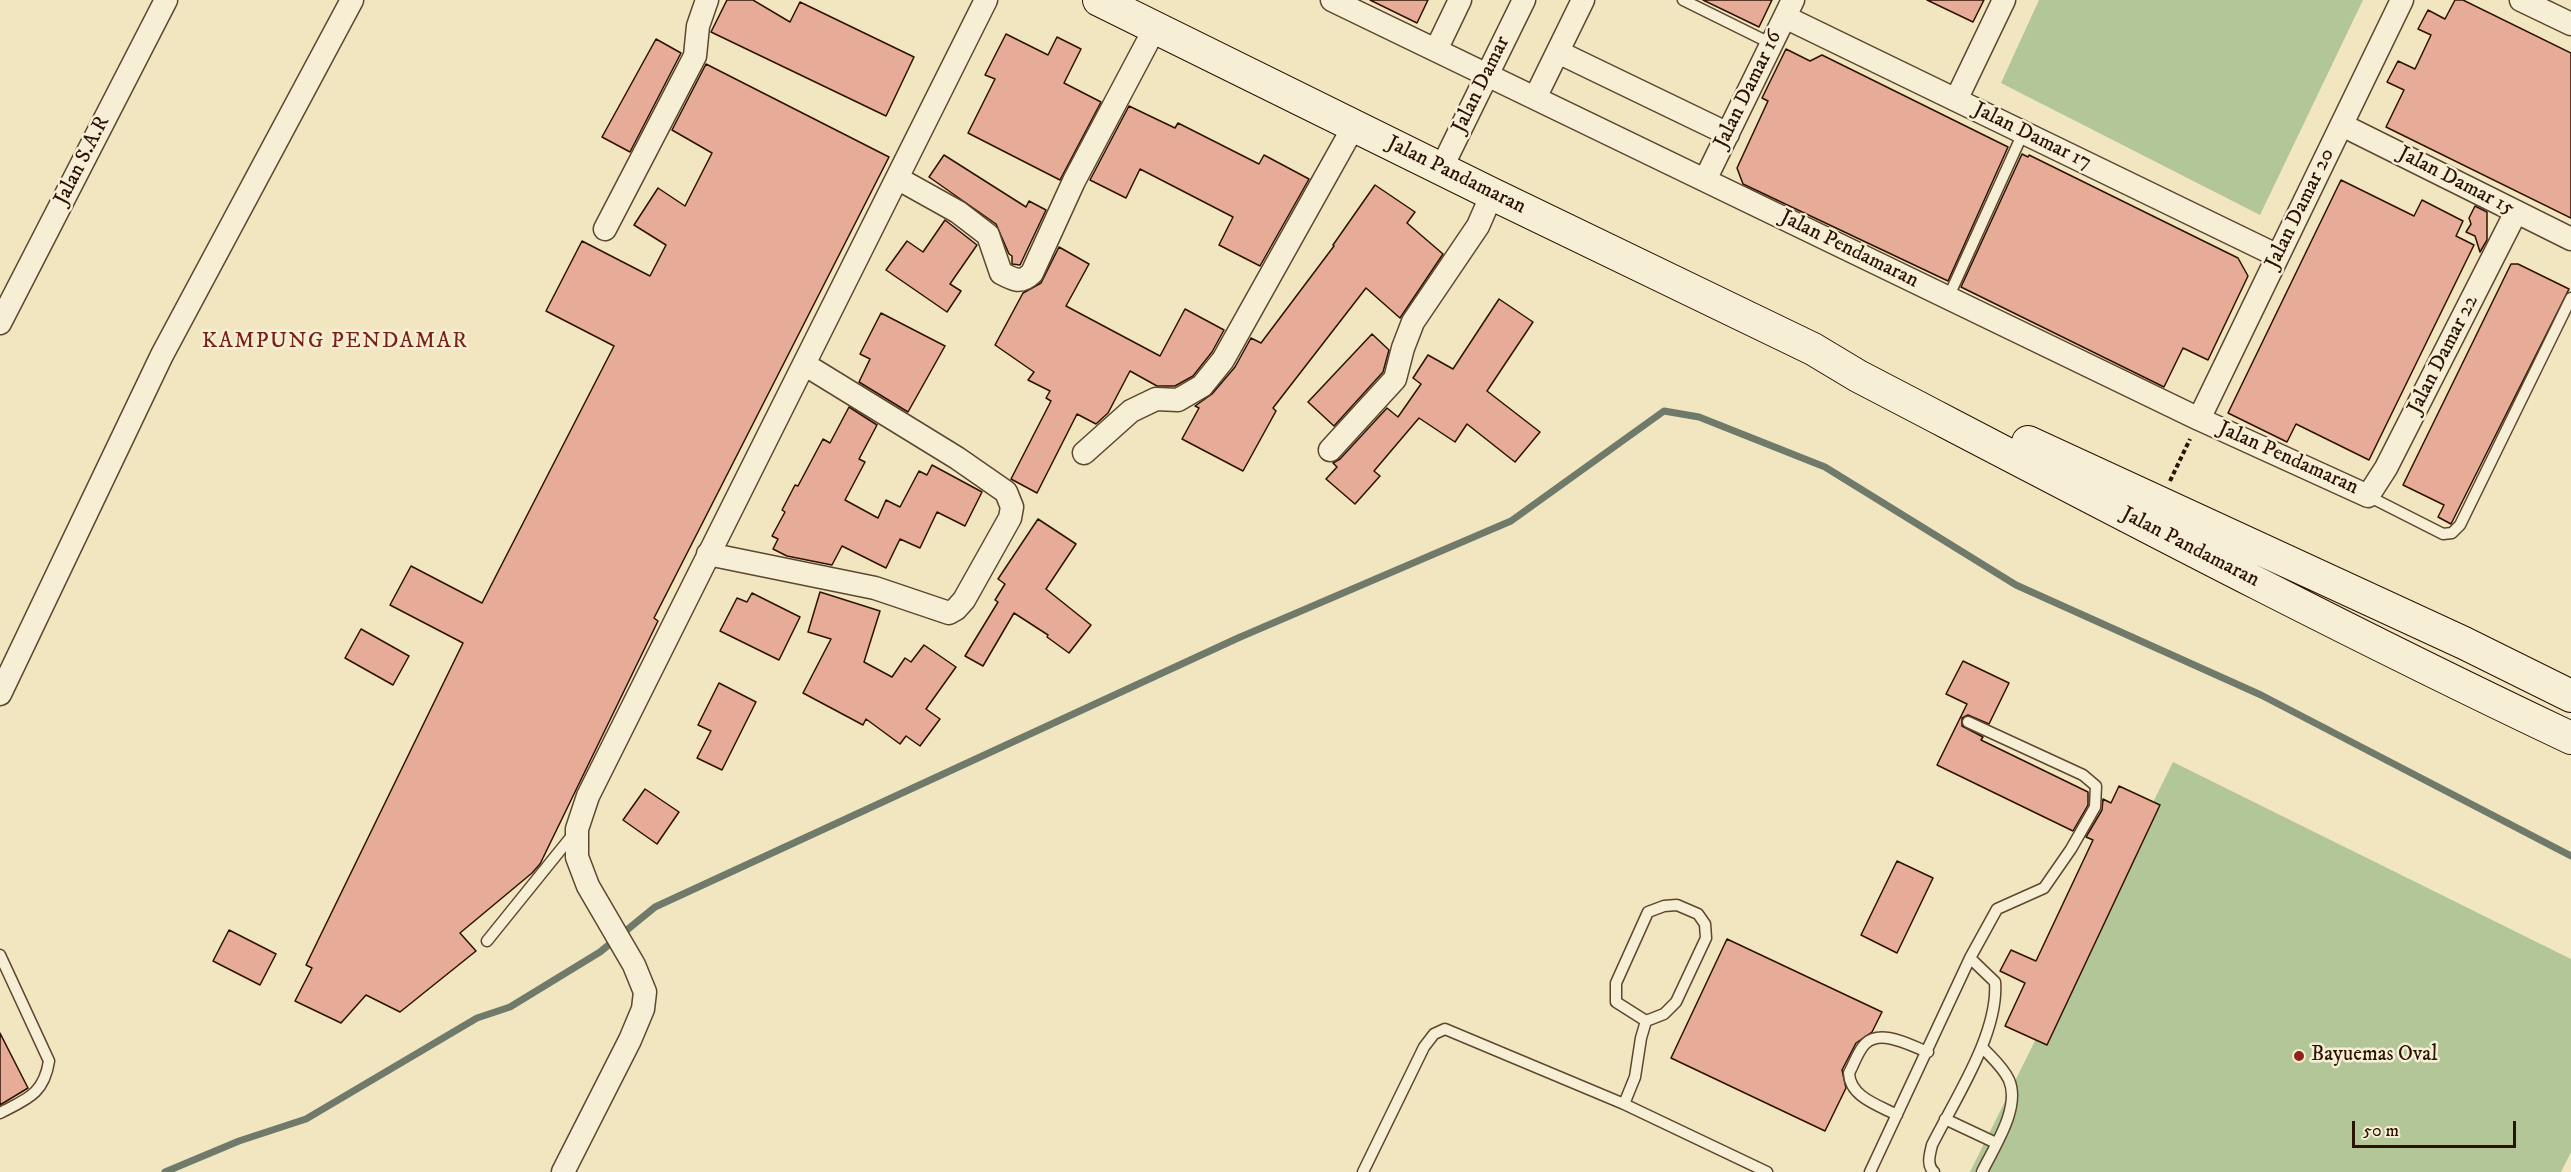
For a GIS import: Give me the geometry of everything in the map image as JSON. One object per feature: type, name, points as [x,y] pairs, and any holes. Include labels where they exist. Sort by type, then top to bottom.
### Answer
[{"type":"main road","name":"Jalan Pandamaran","points":[[1099,0],[1813,349],[1858,376],[2137,522],[2450,681],[2571,738]]},
{"type":"main road","name":"Jalan Pandamaran","points":[[1813,349],[1864,364],[2159,504],[2453,638],[2571,696]]},
{"type":"street","name":"Jalan S.A.R","points":[[0,323],[166,0]]},
{"type":"street","points":[[0,694],[162,355],[352,0]]},
{"type":"street","points":[[605,229],[695,56],[698,26],[707,0]]},
{"type":"street","points":[[563,1172],[643,1009],[645,992],[634,965],[588,886],[577,857],[577,829],[588,796],[986,0]]},
{"type":"street","name":"Jalan Pendamaran","points":[[1332,0],[2199,419],[2368,496]]},
{"type":"street","points":[[1436,50],[1460,0]]},
{"type":"street","name":"Jalan Damar","points":[[1441,169],[1524,0]]},
{"type":"street","points":[[1535,98],[1583,0]]},
{"type":"street","points":[[1956,100],[2004,0]]},
{"type":"street","name":"Jalan Damar 20","points":[[2199,419],[2402,0]]},
{"type":"street","points":[[2521,0],[2571,24]]},
{"type":"street","name":"Jalan Damar 16","points":[[1706,180],[1789,9]]},
{"type":"street","name":"Jalan Damar 17","points":[[1789,9],[1956,100],[2278,256]]},
{"type":"street","points":[[897,178],[958,212],[988,235],[1001,273],[1015,280],[1025,280],[1032,273],[1074,182],[1155,28]]},
{"type":"street","points":[[1558,52],[1728,134]]},
{"type":"street","name":"Jalan Damar 15","points":[[2342,125],[2571,239]]},
{"type":"street","points":[[1084,453],[1131,411],[1156,399],[1178,400],[1202,386],[1223,360],[1354,126]]},
{"type":"street","points":[[1330,450],[1395,379],[1413,322],[1478,226],[1492,194]]},
{"type":"street","name":"Jalan Damar 22","points":[[2368,496],[2386,468],[2516,212]]},
{"type":"street","points":[[708,554],[875,588],[949,613],[964,600],[1010,518],[1012,507],[1006,492],[957,458],[804,364]]},
{"type":"lane","points":[[1683,0],[1772,44]]},
{"type":"lane","points":[[1948,298],[2023,133]]},
{"type":"lane","points":[[2368,496],[2443,534],[2452,534],[2460,525],[2571,298]]},
{"type":"lane","points":[[1870,1172],[1970,958],[1997,909],[2044,888],[2071,849],[2095,807],[2096,786],[2083,775],[1968,722]]},
{"type":"lane","points":[[487,941],[577,829]]},
{"type":"lane","points":[[1677,905],[1698,914],[1705,924],[1706,938],[1676,1002],[1664,1014],[1646,1021],[1616,1002],[1616,982],[1648,912],[1664,906],[1677,905]]},
{"type":"lane","points":[[0,955],[49,1061],[47,1076],[42,1086],[31,1097],[0,1113]]},
{"type":"lane","points":[[1934,1172],[1929,1159],[1932,1145],[1988,1035],[1994,1011],[1995,982],[1970,958]]},
{"type":"lane","points":[[1624,1104],[1635,1077],[1646,1021]]},
{"type":"lane","points":[[1363,1172],[1424,1047],[1434,1034],[1445,1029],[1624,1104],[1767,1172]]},
{"type":"lane","points":[[1897,1114],[1858,1094],[1853,1089],[1849,1072],[1866,1043],[1875,1039],[1884,1037],[1928,1052]]},
{"type":"lane","points":[[1982,1047],[2000,1066],[2010,1081],[2012,1101],[2009,1113],[1982,1172]]},
{"type":"lane","points":[[1945,1119],[1996,1143]]},
{"type":"path","points":[[2159,504],[2199,419]]},
{"type":"green space","points":[[2039,0],[2363,0],[2260,215],[2001,83]]},
{"type":"green space","name":"Bayuemas Oval","points":[[2173,762],[2571,959],[2571,1152],[2561,1172],[1970,1172]]},
{"type":"building","points":[[727,0],[753,0],[790,22],[800,2],[914,57],[886,116],[711,32]]},
{"type":"building","points":[[1370,0],[1428,0],[1417,23]]},
{"type":"building","points":[[1703,0],[1772,0],[1759,27]]},
{"type":"building","points":[[1927,0],[1984,0],[1973,22]]},
{"type":"building","points":[[2455,0],[2463,0],[2571,53],[2571,218],[2386,127],[2404,90],[2387,82],[2398,61],[2415,69],[2431,35],[2418,29],[2428,10],[2445,19]]},
{"type":"building","points":[[1006,34],[1048,55],[1057,37],[1081,49],[1064,83],[1101,102],[1060,180],[968,133],[995,79],[985,75]]},
{"type":"building","points":[[656,39],[681,53],[630,152],[602,137]]},
{"type":"building","points":[[1786,49],[1810,61],[1822,55],[2008,147],[1948,281],[1743,184],[1737,168],[1768,101],[1762,98]]},
{"type":"building","points":[[706,64],[889,157],[654,618],[658,621],[540,864],[460,933],[476,951],[400,1012],[366,995],[341,1023],[295,1001],[312,968],[306,965],[463,643],[390,605],[411,566],[482,603],[614,346],[546,311],[582,241],[650,276],[666,245],[634,225],[658,188],[685,206],[712,153],[672,130]]},
{"type":"building","points":[[1129,106],[1175,128],[1178,123],[1259,164],[1264,155],[1309,179],[1260,266],[1219,245],[1233,217],[1140,169],[1126,198],[1090,180]]},
{"type":"building","points":[[2022,154],[2028,157],[2029,155],[2238,258],[2248,276],[2208,360],[2183,348],[2164,387],[1961,287]]},
{"type":"building","points":[[944,155],[1026,207],[1029,201],[1046,210],[1020,265],[1012,264],[1012,256],[996,224],[929,177]]},
{"type":"building","points":[[2341,180],[2414,216],[2422,200],[2463,221],[2456,236],[2474,245],[2369,460],[2296,424],[2287,442],[2228,413]]},
{"type":"building","points":[[1375,185],[1415,212],[1407,223],[1443,254],[1400,318],[1366,288],[1273,408],[1276,411],[1243,471],[1182,439],[1199,408],[1195,406],[1212,394],[1235,367],[1251,338],[1261,343],[1334,246]]},
{"type":"building","points":[[2475,206],[2487,212],[2487,240],[2480,252],[2475,236],[2466,232],[2471,224],[2469,218]]},
{"type":"building","points":[[945,220],[977,245],[950,284],[961,291],[947,312],[886,270],[907,241],[923,252]]},
{"type":"building","points":[[1059,247],[1089,264],[1066,306],[1160,356],[1185,309],[1224,330],[1212,352],[1193,376],[1175,386],[1157,386],[1130,371],[1108,413],[1096,424],[1077,414],[1037,493],[1011,479],[1051,401],[1046,398],[1050,391],[1028,380],[1034,372],[995,345],[1023,293],[1041,283]]},
{"type":"building","points":[[2511,264],[2518,264],[2569,289],[2451,524],[2438,517],[2444,505],[2403,485]]},
{"type":"building","points":[[1499,299],[1533,322],[1487,391],[1540,432],[1515,462],[1467,424],[1455,442],[1419,418],[1374,471],[1380,476],[1355,504],[1326,479],[1337,467],[1333,463],[1340,459],[1387,408],[1398,417],[1421,384],[1413,378],[1428,355],[1453,369]]},
{"type":"building","points":[[881,313],[945,346],[908,412],[859,382],[870,359],[860,354]]},
{"type":"building","points":[[1372,334],[1389,350],[1383,372],[1334,426],[1308,402]]},
{"type":"building","points":[[849,407],[877,425],[859,459],[865,462],[845,500],[878,518],[886,500],[900,507],[919,471],[927,475],[932,465],[982,492],[965,526],[937,512],[920,548],[900,539],[886,568],[842,546],[832,565],[787,556],[773,549],[778,539],[772,536],[785,512],[782,510],[795,485],[798,486],[823,439],[830,443]]},
{"type":"building","points":[[1038,519],[1076,544],[1046,589],[1091,625],[1069,653],[1047,637],[1048,635],[1014,613],[983,666],[965,656],[998,602],[995,600],[1005,584],[998,579]]},
{"type":"building","points":[[820,592],[880,611],[864,662],[892,677],[905,658],[911,662],[924,645],[956,667],[926,709],[940,719],[920,746],[906,736],[900,744],[866,719],[863,725],[803,693],[831,639],[808,632]]},
{"type":"building","points":[[752,593],[800,617],[779,660],[720,631],[737,598],[747,602]]},
{"type":"building","points":[[361,629],[409,656],[393,685],[345,658]]},
{"type":"building","points":[[1963,661],[2009,683],[1989,724],[1968,715],[1962,718],[1962,726],[1983,737],[1981,740],[2088,792],[2088,805],[2073,831],[1937,765],[1967,704],[1946,694]]},
{"type":"building","points":[[719,683],[756,702],[722,770],[697,758],[711,731],[698,725]]},
{"type":"building","points":[[2119,786],[2160,805],[2047,1045],[2005,1026],[2025,983],[2000,971],[2011,950],[2036,961],[2093,840],[2086,837],[2102,810],[2103,799],[2111,803]]},
{"type":"building","points":[[645,789],[679,812],[657,844],[623,820]]},
{"type":"building","points":[[1897,861],[1933,878],[1897,953],[1861,935]]},
{"type":"building","points":[[229,930],[276,954],[260,985],[213,961]]},
{"type":"building","points":[[1727,939],[1882,1012],[1872,1032],[1856,1043],[1842,1070],[1846,1088],[1825,1131],[1671,1058]]},
{"type":"building","points":[[0,1033],[28,1088],[0,1105]]},
{"type":"waterway","points":[[165,1172],[239,1141],[306,1119],[477,1018],[510,1007],[600,952],[655,907],[1238,638],[1511,521],[1664,411],[1699,417],[1825,467],[2016,585],[2261,695],[2571,856]]},
{"type":"place","name":"Bayuemas Oval","points":[[2299,1056]]},
{"type":"district","name":"KAMPUNG PENDAMAR","points":[[335,342]]}]
